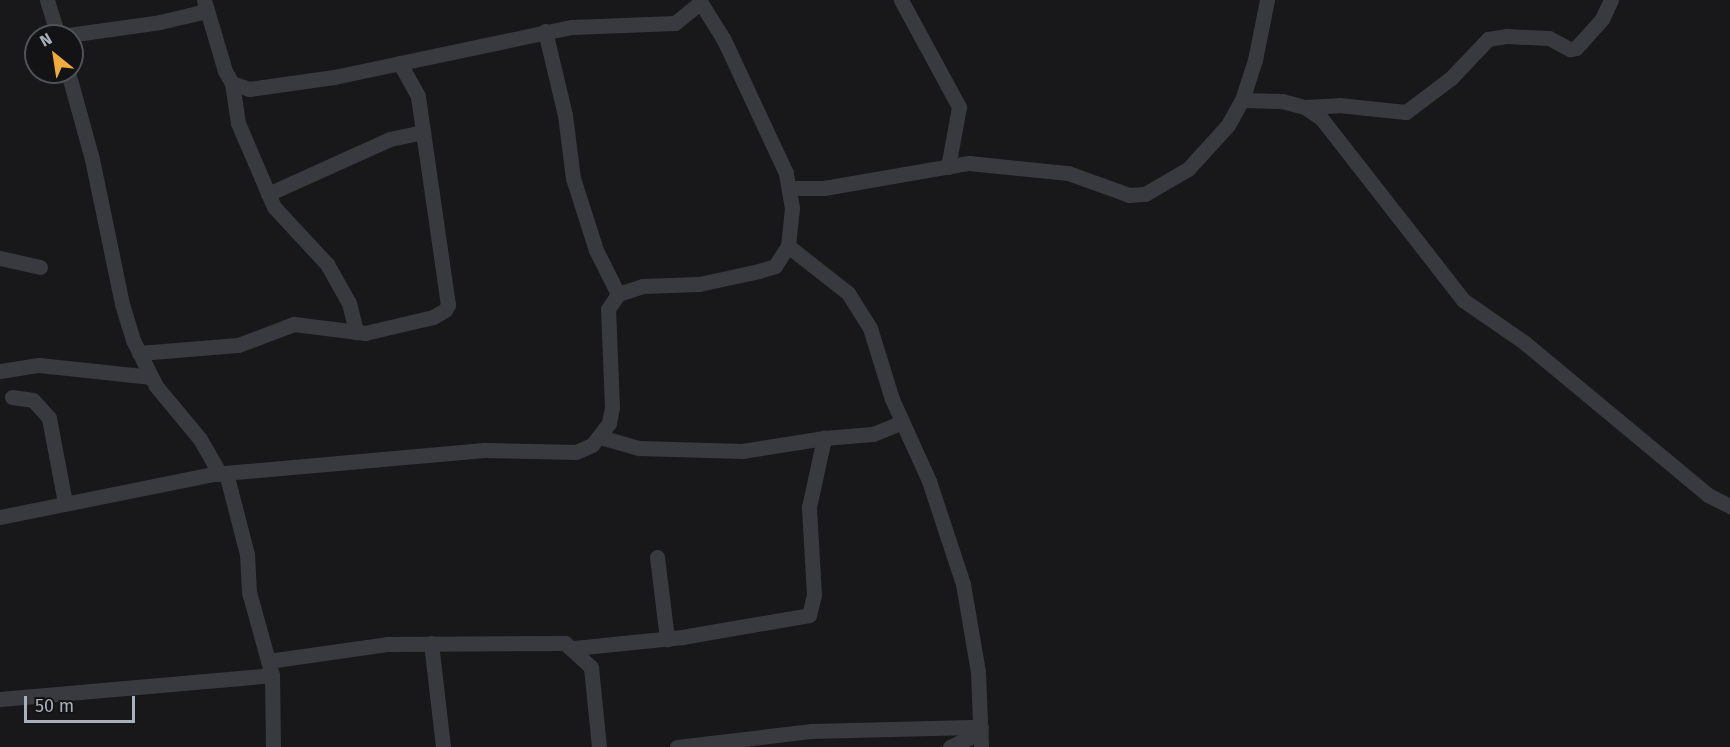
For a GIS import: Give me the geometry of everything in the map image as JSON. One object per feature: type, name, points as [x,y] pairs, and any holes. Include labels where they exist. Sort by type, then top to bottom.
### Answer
[{"type":"street","points":[[47,0],[56,24]]},
{"type":"street","points":[[901,0],[959,107],[948,167]]},
{"type":"street","points":[[789,188],[824,188],[969,163],[1021,166],[1068,173],[1129,195],[1145,194],[1188,169],[1228,125],[1242,100],[1267,0]]},
{"type":"street","points":[[1242,100],[1282,101],[1305,107],[1339,105],[1406,112],[1451,78],[1488,39],[1506,36],[1549,38],[1570,50],[1576,48],[1602,19],[1611,0]]},
{"type":"street","points":[[0,517],[223,473],[483,450],[576,452],[600,437],[612,407],[608,309],[618,294],[642,285],[699,284],[759,271],[775,266],[788,246],[789,188],[778,151],[700,1],[675,23],[588,25],[544,32],[276,87],[249,88],[232,83]]},
{"type":"street","points":[[84,33],[160,22],[205,5],[232,83],[238,123],[268,194],[284,221],[327,264],[349,303],[356,332]]},
{"type":"street","points":[[544,32],[561,97],[573,178],[596,250],[618,294]]},
{"type":"street","points":[[139,353],[238,345],[294,324],[312,324],[337,332],[356,332],[433,317],[448,305],[418,96],[400,63]]},
{"type":"street","points":[[71,84],[92,159],[122,304],[139,353],[151,377],[200,439],[223,473],[247,554],[249,592],[270,668],[273,747]]},
{"type":"street","points":[[1305,107],[1321,118],[1463,300],[1524,343],[1708,495],[1730,506]]},
{"type":"street","points":[[268,194],[390,139],[423,132]]},
{"type":"street","points":[[788,246],[848,293],[858,305],[870,328],[902,422],[929,482],[963,584],[974,635],[981,735]]},
{"type":"street","points":[[0,258],[40,267]]},
{"type":"street","points":[[0,372],[39,365],[151,377]]},
{"type":"street","points":[[12,397],[33,400],[49,418],[65,503]]},
{"type":"street","points":[[600,437],[639,448],[742,451],[824,438],[873,434],[902,422]]},
{"type":"street","points":[[574,648],[667,639],[809,615],[814,601],[809,507],[824,438]]},
{"type":"street","points":[[657,557],[667,639]]},
{"type":"street","points":[[431,643],[443,747]]},
{"type":"street","points":[[0,699],[270,668],[360,646],[431,643],[565,643],[574,648],[591,667],[599,747]]},
{"type":"street","points":[[677,747],[812,731],[981,735]]},
{"type":"street","points":[[950,747],[981,735]]}]
